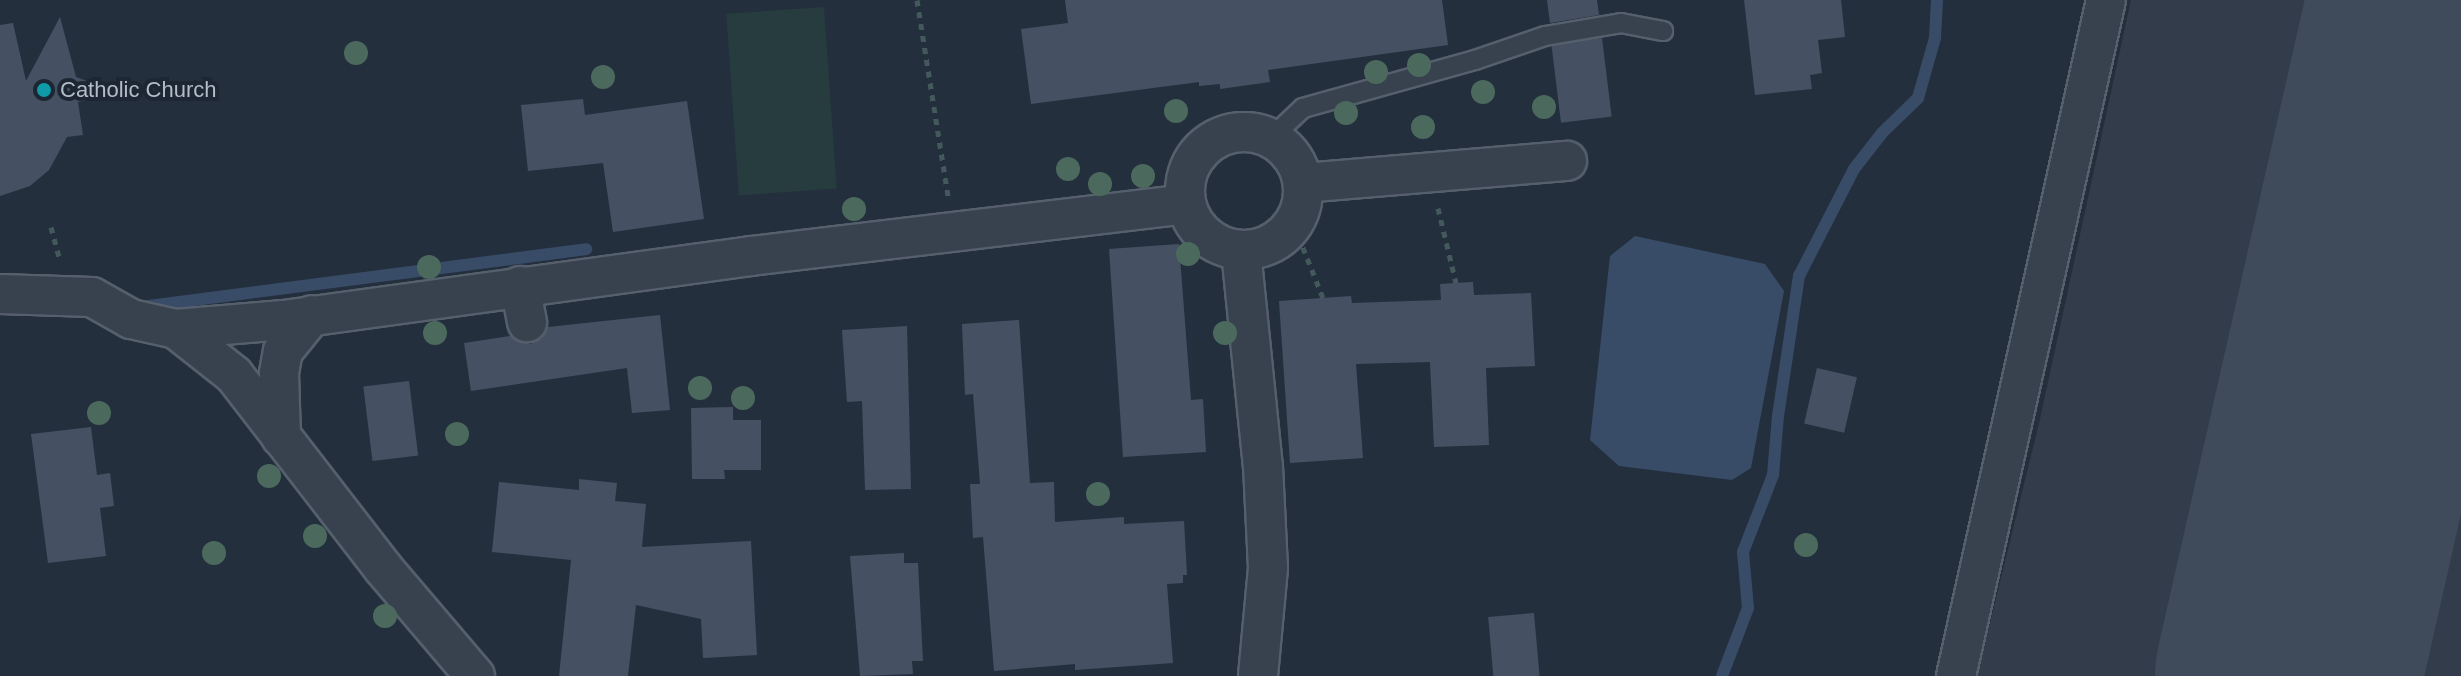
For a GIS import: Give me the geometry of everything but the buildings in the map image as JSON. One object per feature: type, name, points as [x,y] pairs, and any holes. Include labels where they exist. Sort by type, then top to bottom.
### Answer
[{"type":"street","points":[[1956,676],[2106,0]]},
{"type":"street","points":[[1233,132],[1253,132],[1271,138],[1287,149],[1299,166],[1303,183],[1302,206],[1294,225],[1280,239],[1261,248],[1241,251],[1222,247],[1206,237],[1193,222],[1186,204],[1184,184],[1200,150],[1215,138],[1233,132]]},
{"type":"street","points":[[1303,183],[1567,161]]},
{"type":"street","points":[[0,294],[92,297],[131,319],[176,329],[312,315],[524,304],[953,233],[1186,204]]},
{"type":"street","points":[[1241,251],[1263,466],[1268,568],[1258,676]]},
{"type":"street","points":[[281,437],[279,373],[283,351],[312,315]]},
{"type":"street","points":[[176,329],[234,375],[383,568],[475,676]]},
{"type":"lane","points":[[1271,138],[1303,108],[1475,60],[1545,36],[1621,23],[1663,31]]},
{"type":"path","points":[[917,0],[953,233]]},
{"type":"path","points":[[1429,172],[1456,283]]},
{"type":"path","points":[[1294,225],[1323,298]]},
{"type":"path","points":[[51,227],[60,260]]},
{"type":"shaded area","points":[[2131,0],[2461,0],[2461,676],[1977,676],[2040,419]]},
{"type":"green space","points":[[824,7],[837,189],[739,195],[726,14]]},
{"type":"water","points":[[1635,236],[1765,264],[1784,291],[1751,468],[1732,480],[1619,466],[1590,440],[1610,256]]},
{"type":"waterway","points":[[1722,676],[1748,608],[1743,552],[1773,475],[1778,416],[1799,276],[1854,169],[1882,133],[1918,98],[1935,38],[1937,0]]},
{"type":"waterway","points":[[141,307],[586,249]]},
{"type":"runway","points":[[2288,676],[2441,0]]},
{"type":"place","name":"Catholic Church","points":[[44,90]]}]
